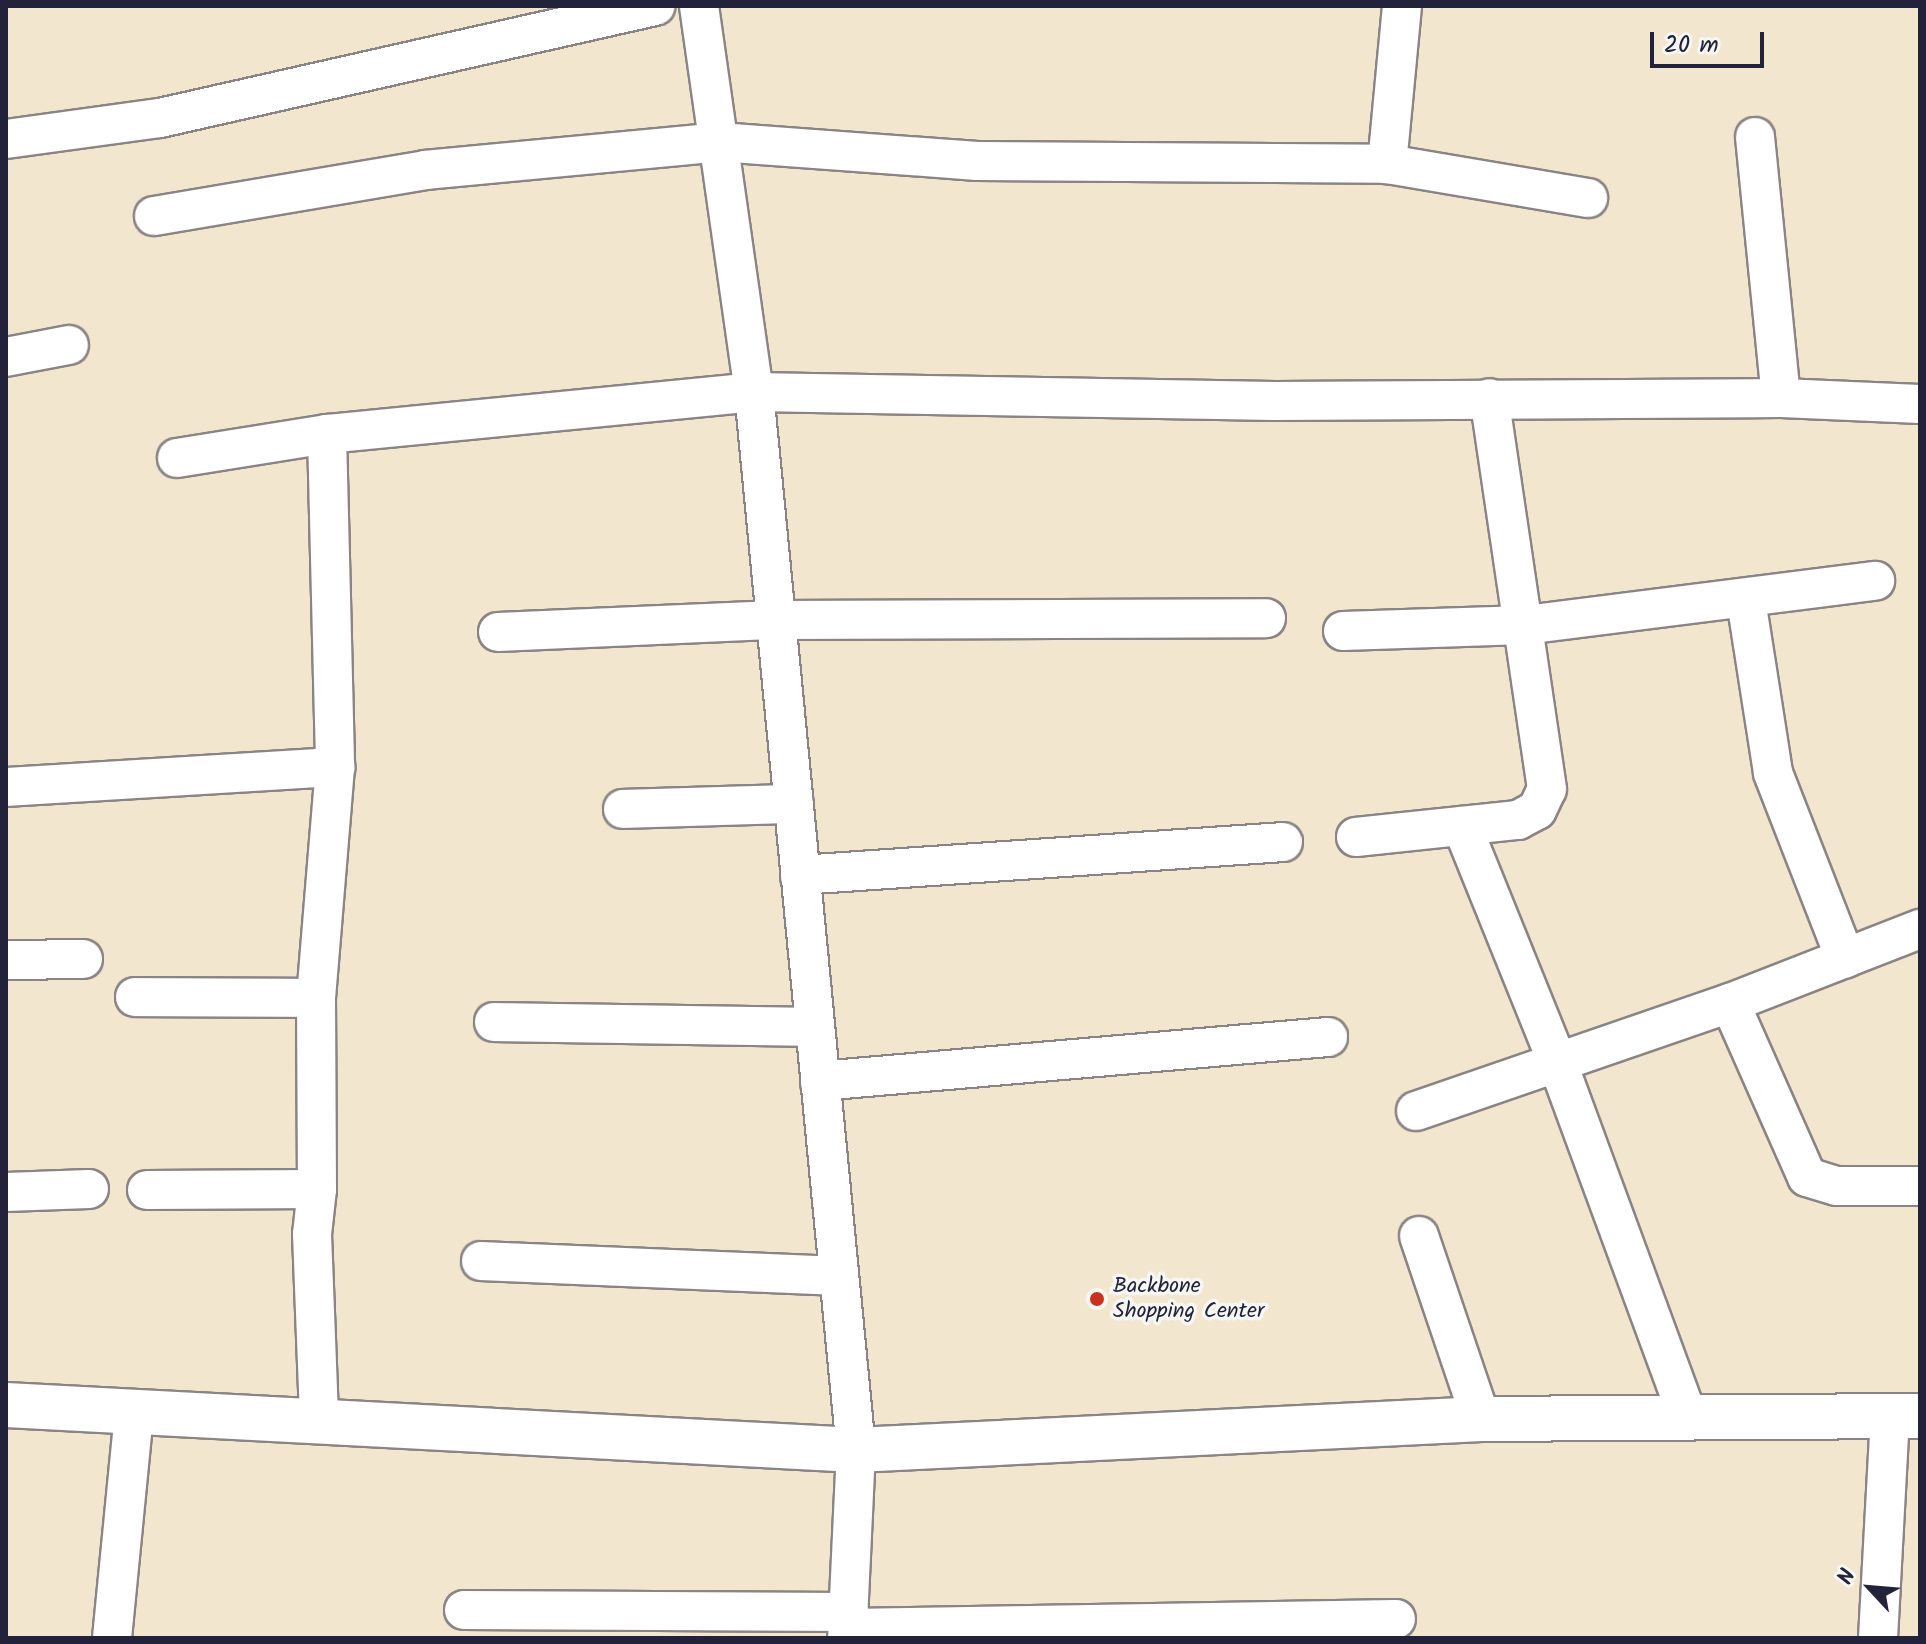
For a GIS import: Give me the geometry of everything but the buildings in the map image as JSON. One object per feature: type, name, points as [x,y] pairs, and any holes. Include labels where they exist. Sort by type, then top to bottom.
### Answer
[{"type":"main road","points":[[6,1405],[134,1413],[319,1418],[856,1450],[1481,1419],[1905,1416]]},
{"type":"street","points":[[6,139],[160,118],[655,6]]},
{"type":"street","points":[[699,6],[754,392],[856,1450],[848,1626]]},
{"type":"street","points":[[1387,164],[1402,6]]},
{"type":"street","points":[[1755,137],[1781,398]]},
{"type":"street","points":[[154,216],[425,170],[719,142],[977,161],[1387,164],[1588,198]]},
{"type":"street","points":[[6,357],[69,345]]},
{"type":"street","points":[[177,458],[327,434],[754,392],[1275,401],[1781,398],[1920,404]]},
{"type":"street","points":[[1356,837],[1518,820],[1537,810],[1547,789],[1489,398]]},
{"type":"street","points":[[319,1418],[312,1234],[317,1189],[316,998],[335,767],[327,434]]},
{"type":"street","points":[[1343,631],[1525,625],[1746,600],[1875,581]]},
{"type":"street","points":[[1746,600],[1773,773],[1845,958]]},
{"type":"street","points":[[498,632],[776,620],[1266,618]]},
{"type":"street","points":[[6,787],[335,767]]},
{"type":"street","points":[[623,809],[794,804]]},
{"type":"street","points":[[1462,826],[1558,1064],[1688,1417]]},
{"type":"street","points":[[800,875],[1283,842]]},
{"type":"street","points":[[1416,1111],[1730,1003],[1920,929]]},
{"type":"street","points":[[6,960],[83,959]]},
{"type":"street","points":[[135,997],[316,998]]},
{"type":"street","points":[[1730,1003],[1807,1177],[1837,1186],[1920,1186]]},
{"type":"street","points":[[494,1022],[815,1027]]},
{"type":"street","points":[[820,1081],[1328,1037]]},
{"type":"street","points":[[6,1192],[89,1189]]},
{"type":"street","points":[[147,1190],[317,1189]]},
{"type":"street","points":[[1419,1236],[1481,1419]]},
{"type":"street","points":[[481,1261],[839,1276]]},
{"type":"street","points":[[112,1638],[134,1413]]},
{"type":"street","points":[[1878,1638],[1905,1416]]},
{"type":"street","points":[[464,1610],[848,1626],[1396,1619]]},
{"type":"place","name":"Backbone Shopping Center","points":[[1097,1299]]}]
